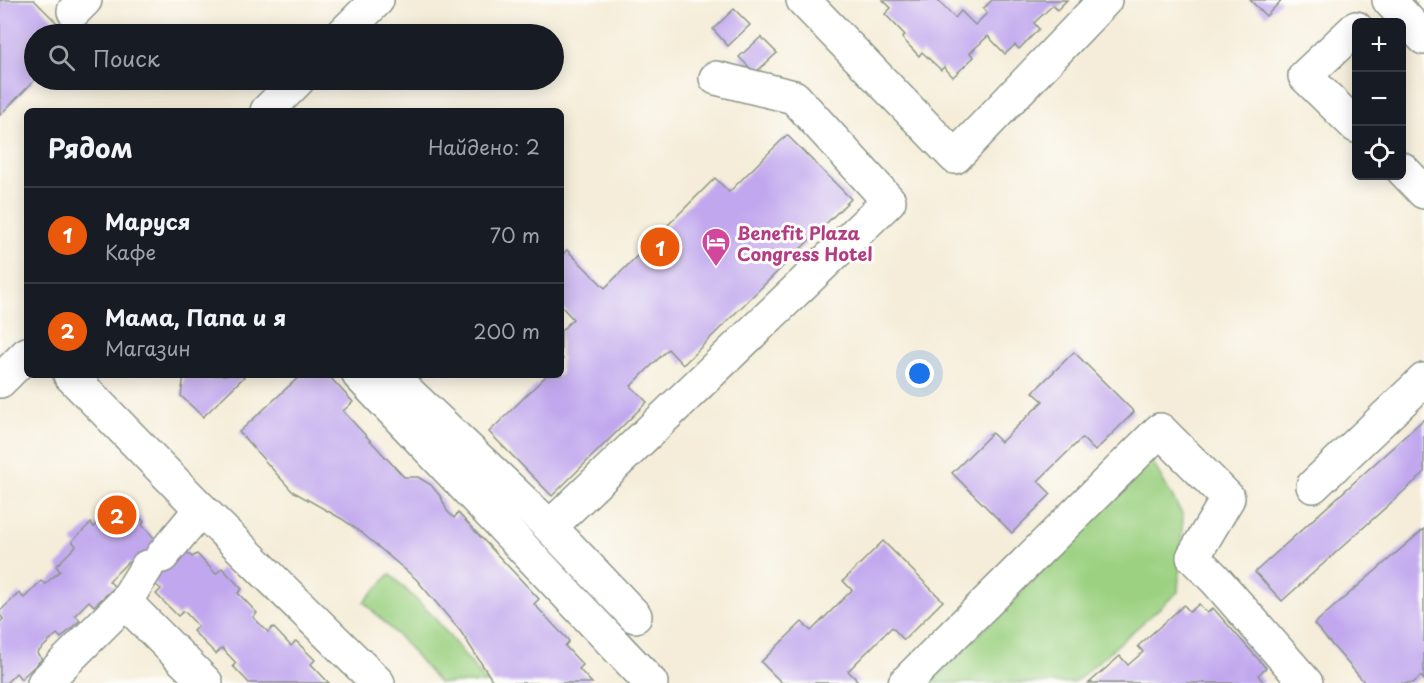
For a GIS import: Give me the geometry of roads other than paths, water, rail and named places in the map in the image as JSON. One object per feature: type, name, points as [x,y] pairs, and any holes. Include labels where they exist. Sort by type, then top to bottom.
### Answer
[{"type":"street","points":[[353,24],[377,0]]},
{"type":"street","points":[[803,0],[955,157],[1105,0]]},
{"type":"street","points":[[1367,18],[1387,0],[1424,38]]},
{"type":"street","points":[[1352,32],[1305,76],[1352,122]]},
{"type":"street","points":[[550,527],[889,201],[794,97],[716,78]]},
{"type":"street","points":[[270,108],[288,90]]},
{"type":"street","points":[[73,378],[201,509],[378,683]]},
{"type":"street","points":[[362,378],[651,683]]},
{"type":"street","points":[[393,378],[550,527],[635,616]]},
{"type":"street","points":[[1313,486],[1424,380]]},
{"type":"street","points":[[905,683],[1160,430],[1228,498],[1193,557],[1306,683]]},
{"type":"street","points":[[44,683],[125,602],[154,561],[201,509]]},
{"type":"street","points":[[125,602],[206,683]]},
{"type":"place","name":"Маруся","points":[[660,247]]},
{"type":"place","name":"Benefit Plaza Congress Hotel","points":[[716,268]]},
{"type":"place","name":"Мама, Папа и я","points":[[117,515]]}]
